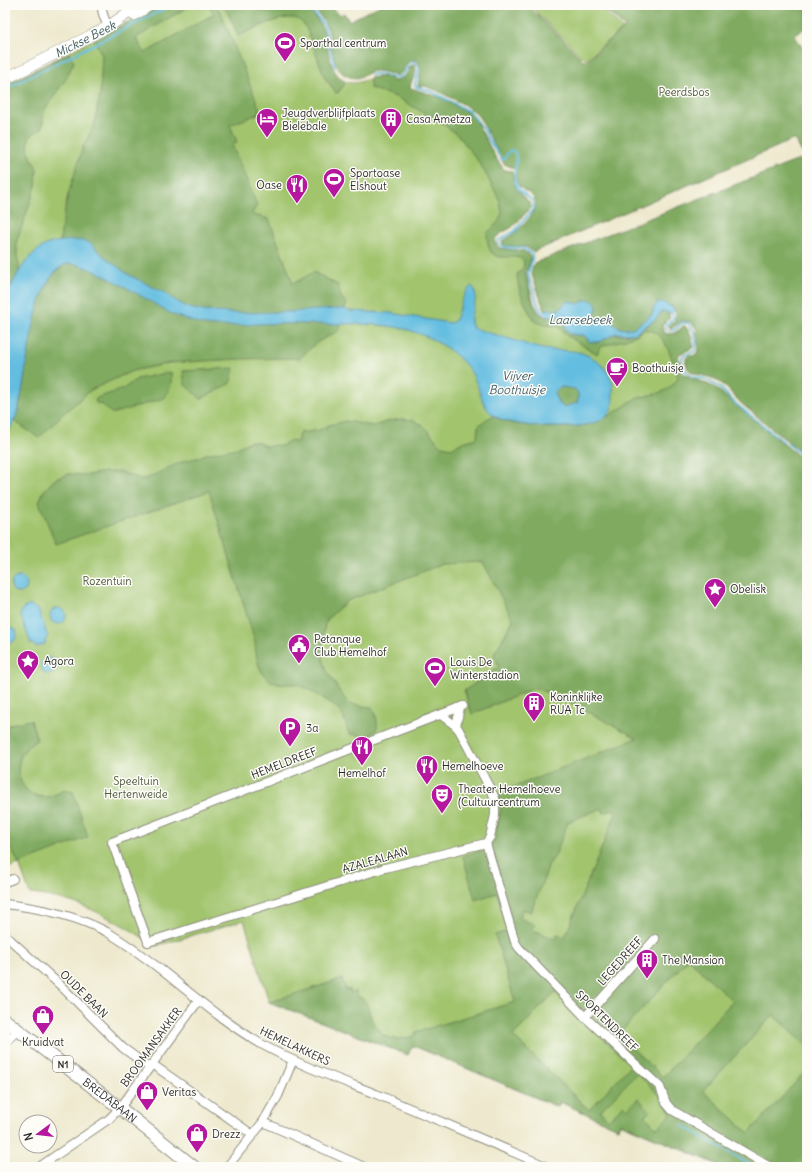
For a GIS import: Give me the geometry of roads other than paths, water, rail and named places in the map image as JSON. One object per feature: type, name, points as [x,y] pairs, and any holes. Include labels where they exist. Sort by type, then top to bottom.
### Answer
[{"type":"main road","points":[[5,79],[108,26],[139,5]]},
{"type":"main road","points":[[108,26],[121,22],[150,5]]},
{"type":"main road","name":"BREDABAAN","points":[[5,1020],[194,1167]]},
{"type":"street","points":[[102,5],[101,9],[108,26]]},
{"type":"street","name":"HEMELDREEF","points":[[148,942],[112,842],[462,707],[456,726]]},
{"type":"street","points":[[441,715],[456,726],[495,798],[495,815],[490,837],[486,843]]},
{"type":"street","name":"AZALEALAAN","points":[[148,942],[384,868],[486,843]]},
{"type":"street","name":"SPORTENDREEF","points":[[486,843],[515,942],[519,948],[585,1017],[660,1087],[666,1103],[672,1110],[770,1167]]},
{"type":"street","name":"HEMELAKKERS","points":[[5,904],[48,911],[76,918],[109,933],[140,953],[199,1000],[252,1038],[293,1060],[548,1167]]},
{"type":"street","name":"OUDE BAAN","points":[[5,935],[60,985],[123,1048],[253,1135]]},
{"type":"street","name":"LEGEDREEF","points":[[585,1017],[655,939]]},
{"type":"street","points":[[140,953],[148,942]]},
{"type":"street","name":"BROOMANSAKKER","points":[[39,1167],[109,1119],[120,1108],[199,1000]]},
{"type":"street","points":[[5,1043],[18,1030]]},
{"type":"street","points":[[226,1167],[263,1122],[278,1096],[293,1060]]},
{"type":"street","points":[[263,1122],[364,1167]]},
{"type":"water","name":"Vijver Boothuisje","points":[[73,240],[90,243],[107,259],[129,275],[163,292],[189,308],[203,311],[232,313],[345,309],[349,311],[391,313],[450,323],[455,321],[464,296],[472,286],[476,296],[471,317],[473,328],[537,348],[569,351],[587,355],[600,364],[611,377],[613,403],[611,410],[607,416],[587,425],[543,427],[506,421],[491,413],[486,407],[471,372],[455,354],[434,340],[409,330],[372,324],[259,324],[222,326],[200,324],[172,314],[119,283],[88,268],[76,264],[67,264],[55,272],[46,287],[38,307],[28,352],[22,394],[13,423],[5,436],[5,300],[22,267],[35,252],[51,243]],"holes":[[[562,387],[575,389],[578,395],[577,403],[564,407],[559,404],[554,394],[557,389]]]},
{"type":"water","name":"Laarsebeek","points":[[586,300],[591,300],[595,303],[597,308],[594,318],[596,320],[605,318],[623,329],[632,328],[652,315],[654,307],[658,302],[672,307],[675,311],[669,314],[662,311],[656,319],[634,334],[616,333],[599,342],[590,342],[584,335],[568,332],[565,327],[564,317],[547,317],[544,309],[559,310],[565,303],[570,301],[578,304]]},
{"type":"water","points":[[16,577],[22,577],[27,582],[25,591],[22,593],[16,593],[11,588],[11,582]]},
{"type":"water","points":[[31,605],[38,609],[48,637],[46,638],[45,644],[36,647],[31,644],[20,614],[22,613],[21,611],[23,608]]},
{"type":"water","points":[[55,608],[61,608],[66,613],[64,622],[61,624],[55,624],[50,619],[50,613]]},
{"type":"water","points":[[10,627],[16,630],[17,635],[15,640],[10,643],[5,641],[5,628]]},
{"type":"water","points":[[46,658],[52,658],[57,663],[55,672],[52,674],[46,674],[41,669],[41,663]]},
{"type":"waterway","name":"Mickse Beek","points":[[5,89],[172,5]]},
{"type":"waterway","name":"Laarsebeek","points":[[256,5],[266,8],[298,5]]},
{"type":"waterway","name":"Laarsebeek","points":[[301,5],[310,8],[324,25],[335,67]]},
{"type":"waterway","name":"Laarsebeek","points":[[371,75],[383,74],[396,78],[403,74],[412,62],[416,63],[419,68],[415,84],[416,87],[431,91],[470,112],[485,131],[488,139],[502,160],[510,150],[514,151],[516,155],[514,175],[516,184],[520,191],[532,201],[534,208],[515,231],[498,241],[498,243],[506,247],[522,248],[532,254],[528,274],[539,308],[541,312],[547,314]]},
{"type":"waterway","name":"Laarsebeek","points":[[671,311],[674,318],[666,325],[665,328],[671,331],[675,330],[682,323],[688,323],[695,336],[695,351],[682,357],[684,369],[694,377],[705,379],[719,387],[736,404],[784,442]]},
{"type":"waterway","name":"Laarsebeek","points":[[787,443],[807,460]]},
{"type":"waterway","points":[[682,1125],[754,1167]]},
{"type":"place","name":"Sporthal centrum","points":[[285,62]]},
{"type":"place","name":"Jeugdverblijfplaats Bielebale","points":[[267,138]]},
{"type":"place","name":"Casa Ametza","points":[[391,138]]},
{"type":"place","name":"Sportoase Elshout","points":[[334,198]]},
{"type":"place","name":"Oase","points":[[297,204]]},
{"type":"place","name":"Boothuisje","points":[[617,388]]},
{"type":"place","name":"Obelisk","points":[[715,608]]},
{"type":"place","name":"Petanque Club Hemelhof","points":[[299,664]]},
{"type":"place","name":"Agora","points":[[28,680]]},
{"type":"place","name":"Louis De Winterstadion","points":[[435,688]]},
{"type":"place","name":"Koninklijke RUA Tc","points":[[534,722]]},
{"type":"place","name":"3a","points":[[290,748]]},
{"type":"place","name":"Hemelhof","points":[[362,766]]},
{"type":"place","name":"Hemelhoeve","points":[[427,786]]},
{"type":"place","name":"Theater Hemelhoeve (Cultuurcentrum","points":[[442,814]]},
{"type":"place","name":"The Mansion","points":[[647,980]]},
{"type":"place","name":"Kruidvat","points":[[43,1036]]},
{"type":"place","name":"Veritas","points":[[147,1112]]},
{"type":"place","name":"Drezz","points":[[197,1154]]},
{"type":"park label","name":"Peerdsbos","points":[[684,92]]},
{"type":"park label","name":"Rozentuin","points":[[107,581]]},
{"type":"park label","name":"Speeltuin Hertenweide","points":[[136,787]]}]
